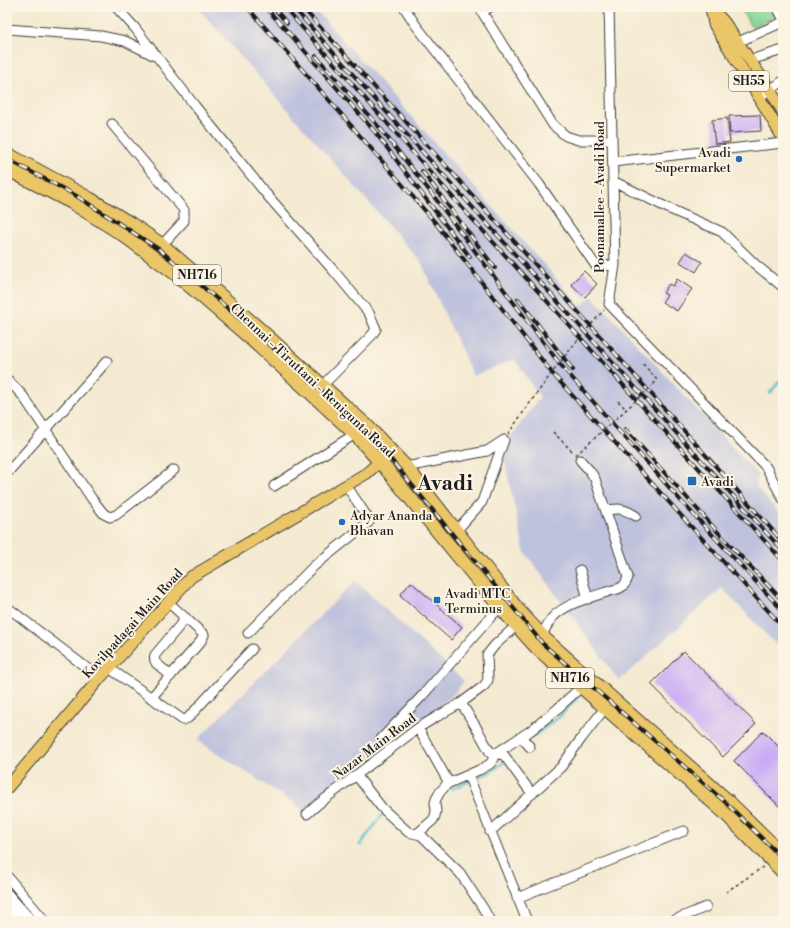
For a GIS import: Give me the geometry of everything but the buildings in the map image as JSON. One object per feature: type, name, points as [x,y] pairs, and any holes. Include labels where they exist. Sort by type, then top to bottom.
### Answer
[{"type":"highway","name":"Chennai - Tiruttani - Renigunta Road","points":[[7,154],[90,199],[162,245],[257,327],[318,391],[505,602],[582,673],[728,801],[776,856],[783,872]]},
{"type":"highway","name":"Chennai - Tiruttani - Renigunta Road","points":[[7,169],[71,202],[122,234],[176,274],[241,330],[318,391],[366,425],[406,467],[456,531],[505,602],[517,625],[536,648],[776,856]]},
{"type":"highway","points":[[31,182],[36,169]]},
{"type":"main road","name":"SH55","points":[[710,8],[724,22],[783,112]]},
{"type":"main road","name":"SH55","points":[[710,8],[714,24],[760,97],[783,138]]},
{"type":"main road","name":"Kovilpadagai Main Road","points":[[7,788],[100,678],[191,577],[367,473],[390,451]]},
{"type":"street","points":[[116,7],[135,28],[194,106],[267,195],[364,307],[374,322],[376,329],[372,335],[318,391]]},
{"type":"street","points":[[404,7],[415,24],[539,184],[596,266],[615,265]]},
{"type":"street","points":[[490,7],[482,12],[553,125],[566,136],[578,140],[612,140]]},
{"type":"street","name":"Poonamallee - Avadi Road","points":[[609,7],[615,265],[609,304]]},
{"type":"street","points":[[777,7],[783,18]]},
{"type":"street","points":[[738,42],[783,22]]},
{"type":"street","points":[[7,29],[101,36],[125,41],[157,57]]},
{"type":"street","points":[[750,60],[783,50]]},
{"type":"street","points":[[760,97],[783,80]]},
{"type":"street","points":[[112,124],[184,210],[184,221],[162,245]]},
{"type":"street","points":[[613,162],[783,143]]},
{"type":"street","points":[[613,181],[672,210],[722,232],[756,265],[783,287]]},
{"type":"street","points":[[609,304],[766,467],[783,499]]},
{"type":"street","points":[[7,473],[107,361]]},
{"type":"street","points":[[7,378],[24,396],[92,499],[104,514],[110,517],[116,515],[174,470]]},
{"type":"street","points":[[274,486],[355,434]]},
{"type":"street","points":[[406,467],[487,451],[504,440]]},
{"type":"street","points":[[456,531],[482,502],[504,440]]},
{"type":"street","points":[[542,636],[548,623],[559,611],[572,604],[622,587],[627,582],[628,577],[595,479],[578,458]]},
{"type":"street","points":[[248,633],[314,566],[368,522],[368,518],[346,485]]},
{"type":"street","points":[[605,509],[627,510],[636,516]]},
{"type":"street","points":[[580,570],[588,599]]},
{"type":"street","points":[[151,698],[201,641],[204,635],[168,602]]},
{"type":"street","points":[[381,738],[422,696],[505,602]]},
{"type":"street","points":[[7,607],[100,678]]},
{"type":"street","points":[[171,676],[154,661],[154,658],[186,618]]},
{"type":"street","name":"Nazar Main Road","points":[[307,814],[418,728],[460,703],[484,686],[488,680],[487,655],[495,645],[517,625]]},
{"type":"street","points":[[109,668],[183,720],[188,718],[252,649]]},
{"type":"street","points":[[493,753],[530,731],[555,712],[581,687]]},
{"type":"street","points":[[417,834],[434,820],[436,816],[436,799],[447,784],[470,780],[492,761],[493,753],[460,703]]},
{"type":"street","points":[[490,832],[560,767],[605,708]]},
{"type":"street","points":[[418,728],[449,783]]},
{"type":"street","points":[[521,736],[530,747]]},
{"type":"street","points":[[493,753],[504,755],[532,794]]},
{"type":"street","points":[[356,775],[382,808],[408,832],[420,835],[460,873],[490,921]]},
{"type":"street","points":[[470,780],[526,921]]},
{"type":"street","points":[[517,898],[684,832]]},
{"type":"street","points":[[7,876],[45,921]]},
{"type":"street","points":[[7,893],[32,921]]},
{"type":"street","points":[[7,906],[20,921]]},
{"type":"street","points":[[672,921],[706,907]]},
{"type":"path","points":[[504,440],[559,363],[609,304]]},
{"type":"path","points":[[553,432],[578,458],[626,409],[658,380],[643,364]]},
{"type":"path","points":[[618,401],[626,409]]},
{"type":"path","points":[[726,892],[776,856]]},
{"type":"shaded area","points":[[197,7],[313,7],[581,306],[592,296],[758,475],[756,487],[783,517],[783,652],[722,588],[619,681],[524,551],[502,449],[540,397],[514,359],[473,376],[421,262]]},
{"type":"shaded area","points":[[355,581],[464,681],[452,696],[304,810],[197,740]]},
{"type":"green space","points":[[740,7],[771,7],[776,16],[752,28]]},
{"type":"waterway","points":[[770,393],[783,377]]},
{"type":"waterway","points":[[532,737],[560,716],[577,698]]},
{"type":"waterway","points":[[451,789],[492,771],[503,763]]},
{"type":"waterway","points":[[360,845],[382,815]]},
{"type":"railway","points":[[247,7],[434,221],[552,373],[783,627]]},
{"type":"railway","points":[[265,7],[375,132],[470,257]]},
{"type":"railway","points":[[273,7],[287,23]]},
{"type":"railway","points":[[284,7],[465,211],[783,561]]},
{"type":"railway","points":[[293,7],[783,551]]},
{"type":"railway","points":[[302,7],[590,325],[783,542]]},
{"type":"railway","points":[[316,56],[379,127],[432,194],[559,363],[682,502],[783,611]]},
{"type":"railway","points":[[7,159],[75,195],[160,250],[344,411],[379,445],[543,644],[724,801],[783,859]]},
{"type":"railway","points":[[422,171],[495,268]]},
{"type":"railway","points":[[518,299],[573,370]]},
{"type":"railway","points":[[625,429],[726,541],[783,601]]},
{"type":"place","name":"Avadi Supermarket","points":[[739,159]]},
{"type":"place","name":"Avadi","points":[[692,481]]},
{"type":"place","name":"Adyar Ananda Bhavan","points":[[342,522]]},
{"type":"place","name":"Avadi MTC Terminus","points":[[437,600]]},
{"type":"district","name":"Avadi","points":[[445,483]]}]
